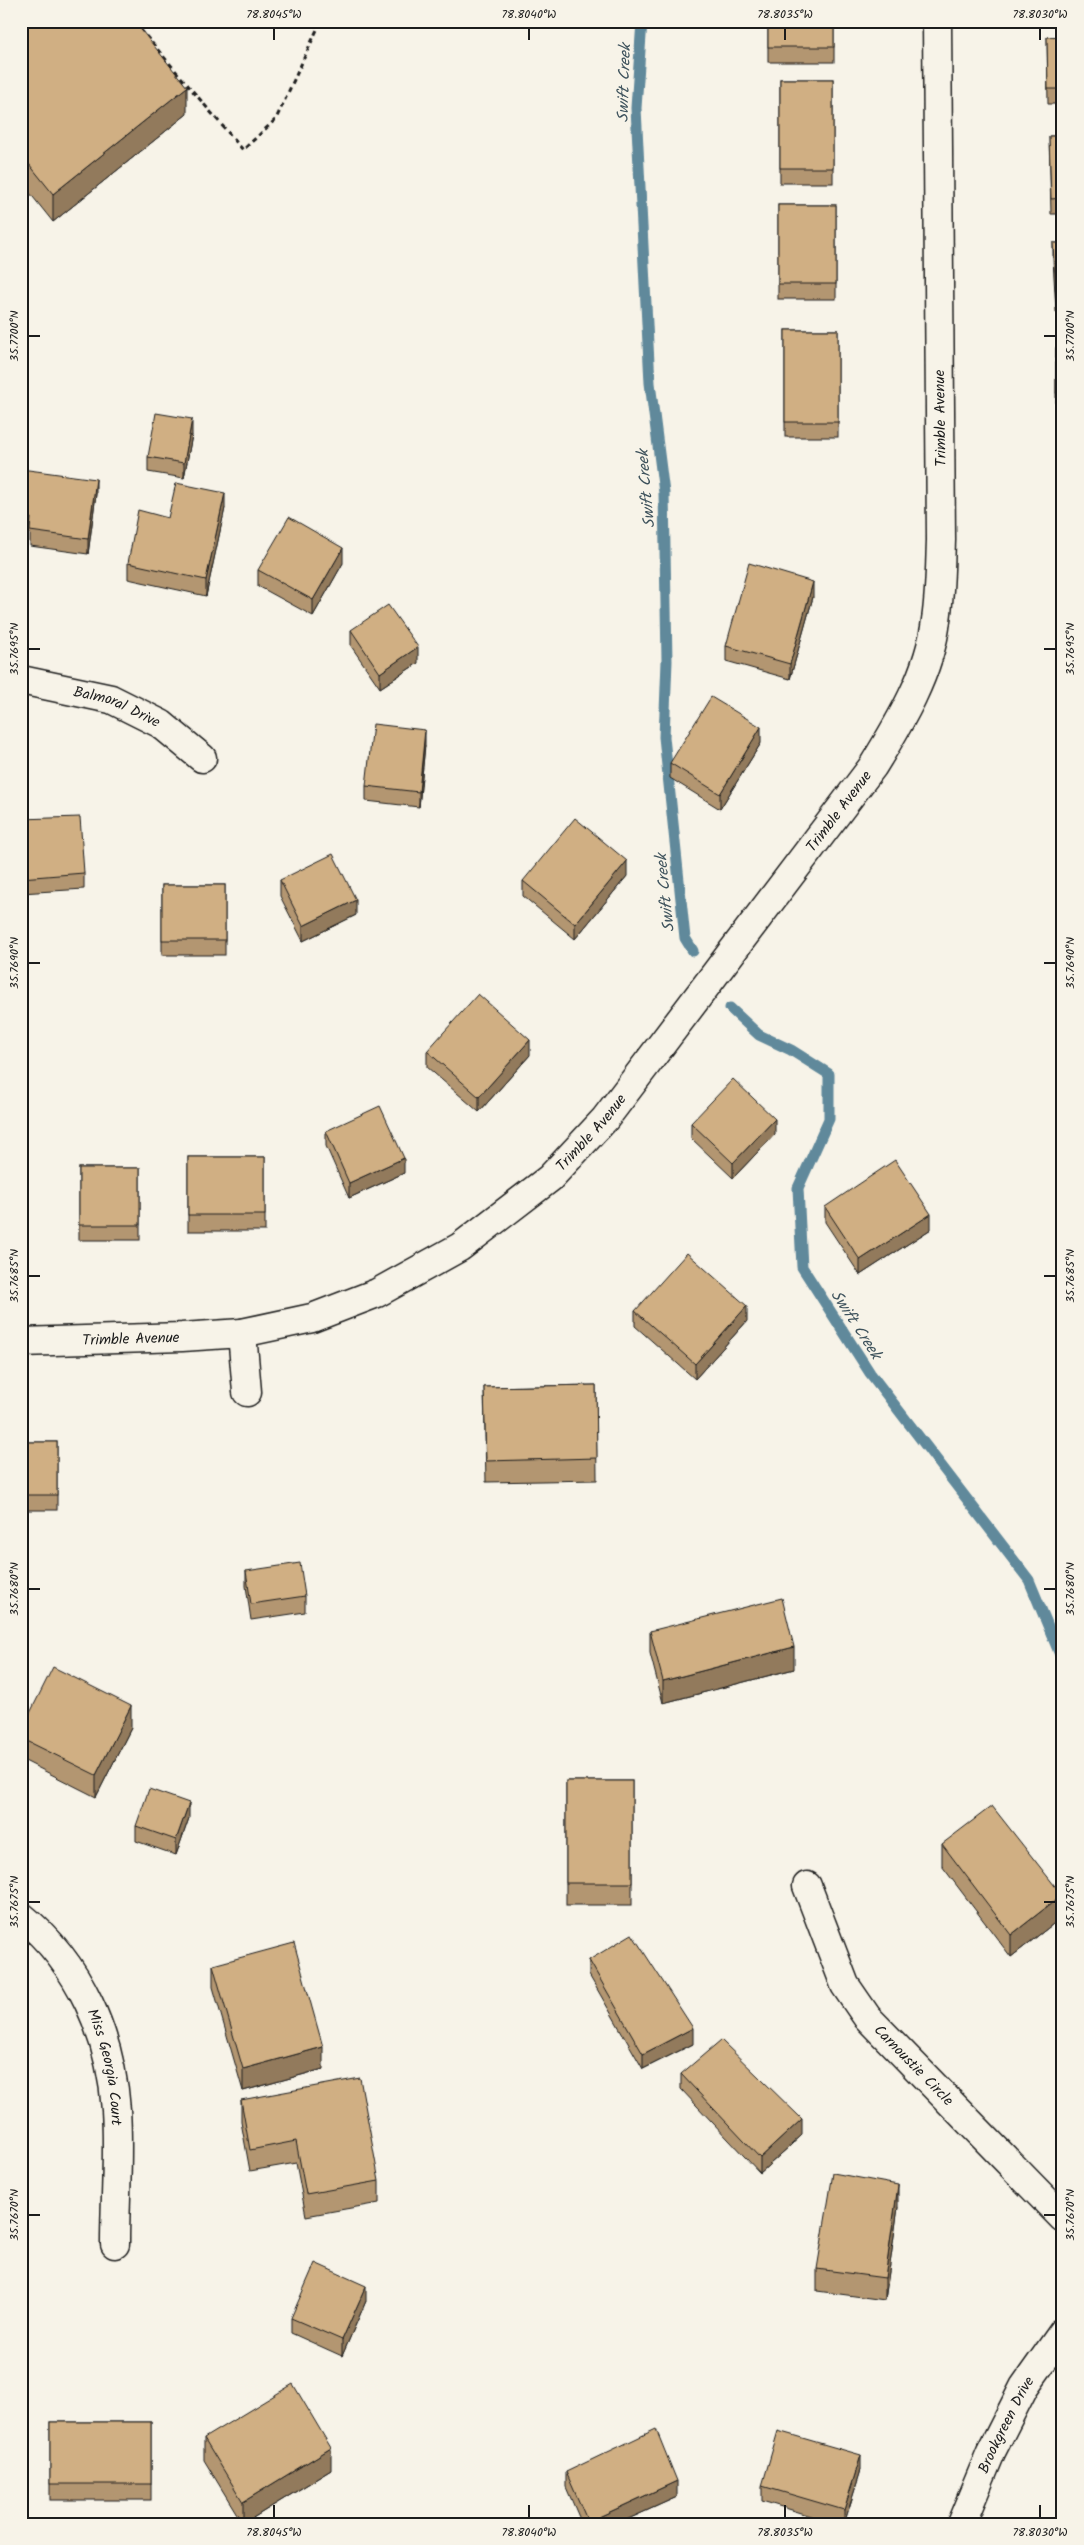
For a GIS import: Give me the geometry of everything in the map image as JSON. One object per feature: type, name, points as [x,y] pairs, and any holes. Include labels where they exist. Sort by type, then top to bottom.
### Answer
[{"type":"street","name":"Trimble Avenue","points":[[21,1342],[182,1337],[242,1333],[312,1318],[377,1293],[460,1247],[550,1178],[605,1118],[873,766],[900,721],[928,659],[936,621],[942,540],[937,21]]},
{"type":"street","name":"Balmoral Drive","points":[[21,680],[111,699],[161,724],[202,758]]},
{"type":"street","points":[[242,1333],[247,1392]]},
{"type":"street","name":"Carnoustie Circle","points":[[807,1886],[845,1986],[867,2017],[1063,2218]]},
{"type":"street","name":"Miss Georgia Court","points":[[21,1916],[34,1926],[63,1960],[82,1987],[96,2018],[109,2063],[116,2110],[115,2244]]},
{"type":"street","name":"Brookgreen Drive","points":[[961,2524],[991,2452],[1024,2387],[1063,2332]]},
{"type":"path","points":[[134,21],[243,150],[276,119],[321,21]]},
{"type":"building","points":[[21,21],[134,21],[187,87],[53,194],[21,154]]},
{"type":"building","points":[[768,21],[834,21],[834,47],[768,47]]},
{"type":"building","points":[[1063,36],[1063,89],[1048,89],[1047,37]]},
{"type":"building","points":[[780,79],[833,79],[833,168],[780,168]]},
{"type":"building","points":[[1049,136],[1063,136],[1063,198],[1051,199]]},
{"type":"building","points":[[778,205],[836,205],[836,284],[778,284]]},
{"type":"building","points":[[1053,243],[1063,243],[1063,297],[1056,297]]},
{"type":"building","points":[[785,330],[838,330],[838,422],[785,422]]},
{"type":"building","points":[[1056,348],[1063,348],[1063,393],[1056,393]]},
{"type":"building","points":[[156,413],[192,419],[184,463],[148,457]]},
{"type":"building","points":[[1060,446],[1063,446],[1063,498],[1062,498]]},
{"type":"building","points":[[21,469],[96,479],[88,539],[30,531],[31,518],[21,517]]},
{"type":"building","points":[[176,483],[225,493],[206,580],[128,563],[138,510],[168,518]]},
{"type":"building","points":[[289,517],[343,548],[313,600],[258,570]]},
{"type":"building","points":[[749,563],[813,582],[790,664],[726,646]]},
{"type":"building","points":[[388,605],[418,647],[380,673],[351,630]]},
{"type":"building","points":[[711,697],[761,727],[720,794],[670,763]]},
{"type":"building","points":[[373,724],[425,730],[419,792],[366,786]]},
{"type":"building","points":[[80,817],[84,873],[21,878],[21,819]]},
{"type":"building","points":[[575,818],[627,861],[575,924],[523,881]]},
{"type":"building","points":[[333,854],[356,900],[303,926],[280,880]]},
{"type":"building","points":[[162,885],[225,885],[225,940],[162,940]]},
{"type":"building","points":[[478,994],[530,1040],[479,1097],[427,1051]]},
{"type":"building","points":[[733,1079],[775,1119],[733,1163],[691,1123]]},
{"type":"building","points":[[380,1106],[404,1158],[349,1183],[326,1131]]},
{"type":"building","points":[[188,1157],[265,1157],[265,1215],[188,1215]]},
{"type":"building","points":[[895,1160],[931,1214],[860,1260],[825,1207]]},
{"type":"building","points":[[79,1168],[140,1168],[140,1225],[79,1225]]},
{"type":"building","points":[[687,1253],[747,1306],[695,1364],[635,1311]]},
{"type":"building","points":[[596,1385],[597,1458],[486,1461],[484,1387]]},
{"type":"building","points":[[21,1442],[57,1442],[57,1495],[21,1495]]},
{"type":"building","points":[[300,1563],[305,1596],[251,1604],[246,1571]]},
{"type":"building","points":[[782,1598],[794,1647],[663,1681],[650,1631]]},
{"type":"building","points":[[53,1667],[131,1706],[96,1775],[21,1738],[21,1731]]},
{"type":"building","points":[[566,1781],[632,1781],[632,1883],[566,1883]]},
{"type":"building","points":[[149,1789],[189,1803],[176,1840],[136,1826]]},
{"type":"building","points":[[992,1806],[1062,1895],[1011,1935],[942,1844]]},
{"type":"building","points":[[632,1934],[693,2028],[643,2054],[589,1960]]},
{"type":"building","points":[[294,1943],[323,2047],[243,2069],[213,1965]]},
{"type":"building","points":[[721,2040],[802,2119],[760,2158],[681,2074]]},
{"type":"building","points":[[360,2078],[379,2181],[306,2194],[296,2141],[250,2150],[241,2100]]},
{"type":"building","points":[[833,2173],[898,2185],[885,2278],[817,2269]]},
{"type":"building","points":[[315,2263],[366,2286],[342,2340],[291,2318]]},
{"type":"building","points":[[293,2384],[331,2448],[243,2502],[204,2438]]},
{"type":"building","points":[[50,2422],[151,2422],[151,2484],[50,2484]]},
{"type":"building","points":[[656,2429],[677,2481],[588,2522],[566,2472]]},
{"type":"building","points":[[778,2431],[861,2455],[844,2510],[762,2486]]},
{"type":"waterway","name":"Swift Creek","points":[[642,21],[636,108],[650,383],[664,493],[667,661],[664,737],[685,938],[693,951]]},
{"type":"waterway","name":"Swift Creek","points":[[730,1008],[759,1035],[791,1050],[829,1074],[829,1119],[798,1188],[802,1267],[870,1373],[1029,1580],[1063,1662]]}]
